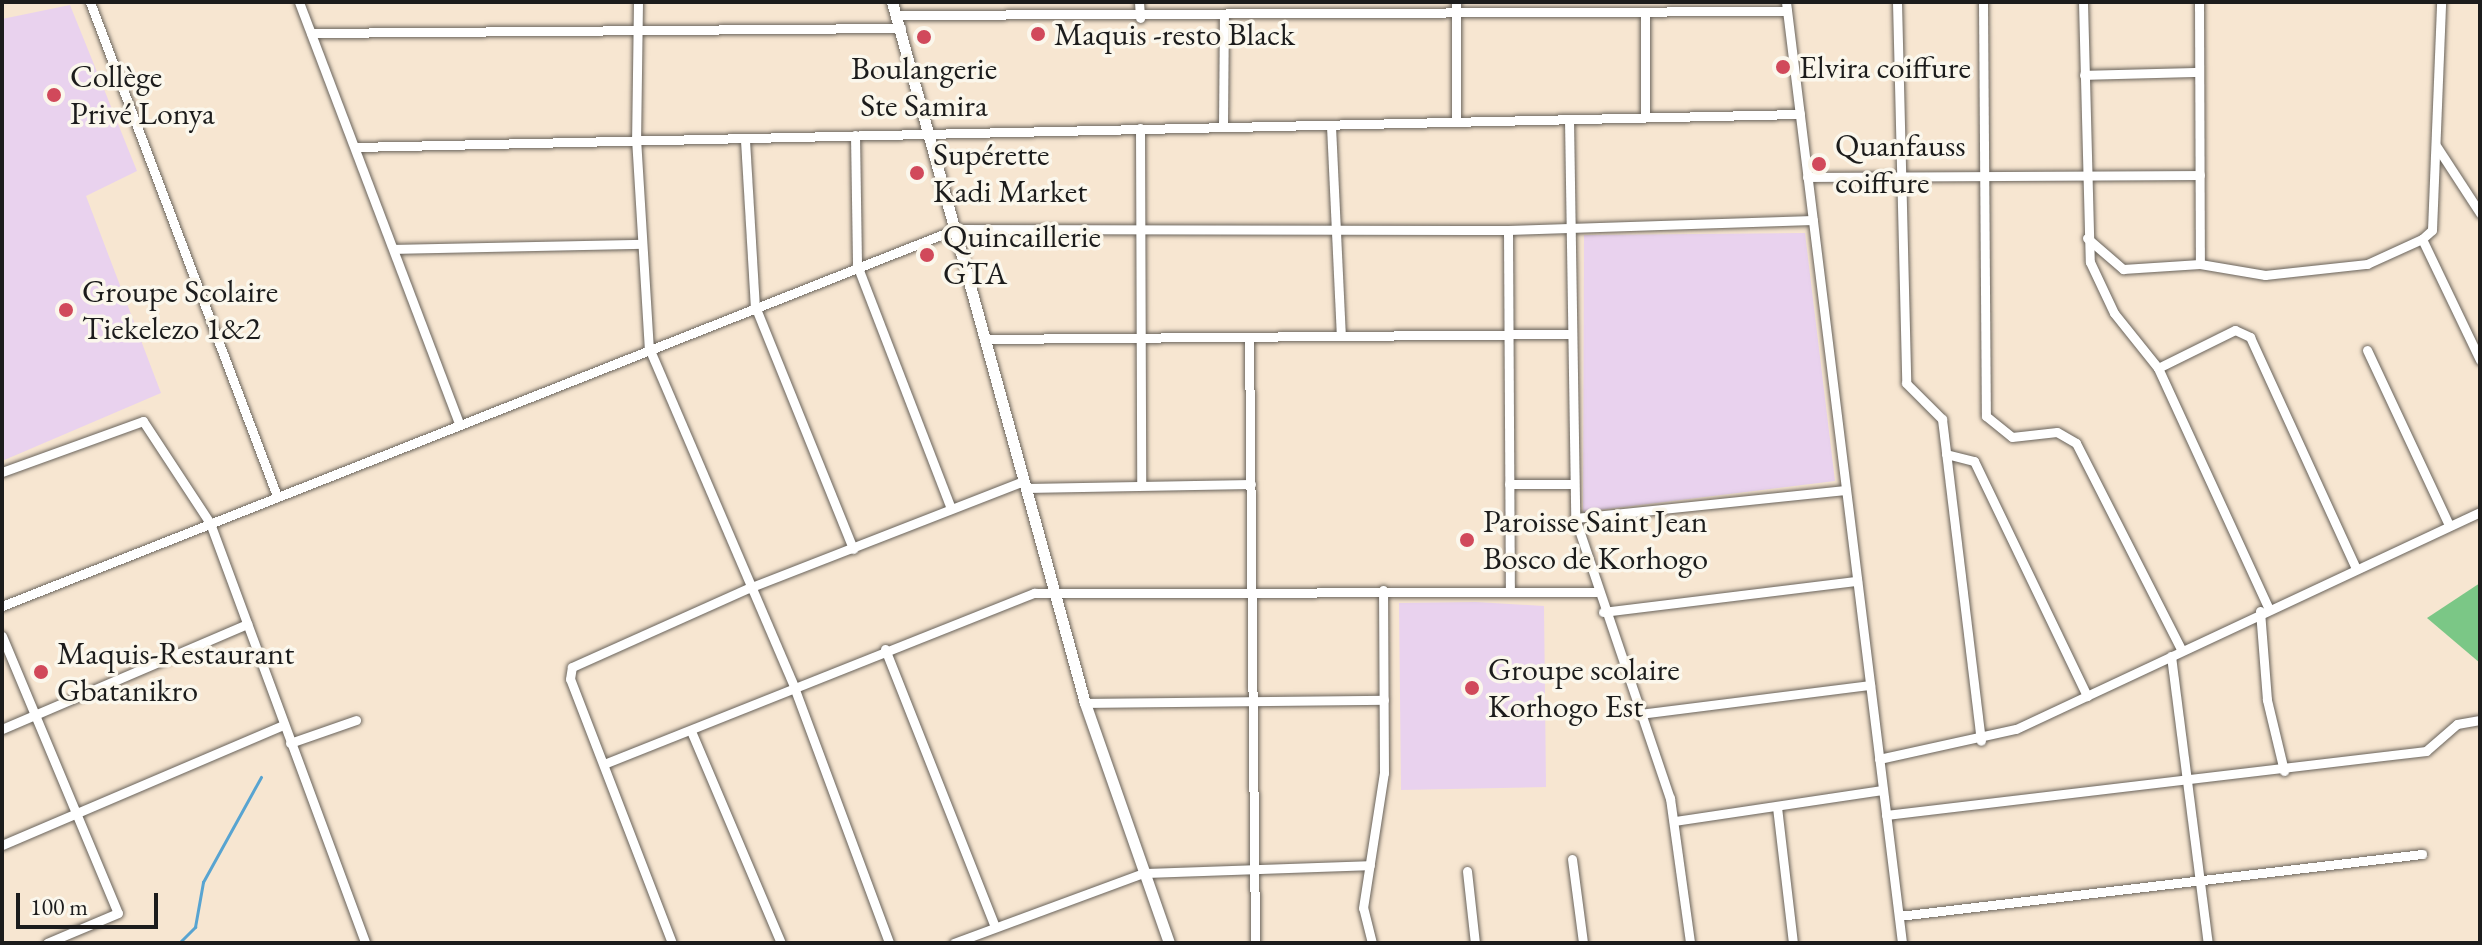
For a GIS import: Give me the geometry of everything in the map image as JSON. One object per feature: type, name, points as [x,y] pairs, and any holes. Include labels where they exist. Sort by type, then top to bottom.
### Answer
[{"type":"street","points":[[90,2],[277,496]]},
{"type":"street","points":[[299,2],[459,424]]},
{"type":"street","points":[[638,2],[636,138],[640,244],[649,348],[749,588],[794,687],[889,943]]},
{"type":"street","points":[[892,2],[1085,703],[1169,943]]},
{"type":"street","points":[[1139,2],[1140,18]]},
{"type":"street","points":[[1456,2],[1456,122]]},
{"type":"street","points":[[1897,2],[1906,383],[1936,408],[1946,454],[1981,741]]},
{"type":"street","points":[[1983,2],[1986,416],[2012,437],[2057,432],[2076,443],[2182,651]]},
{"type":"street","points":[[2083,2],[2087,238],[2114,313],[2158,368],[2264,609],[2267,700],[2284,771]]},
{"type":"street","points":[[2199,2],[2200,264]]},
{"type":"street","points":[[2087,238],[2123,269],[2200,264],[2245,274],[2312,272],[2367,264],[2422,239],[2432,230],[2441,2]]},
{"type":"street","points":[[897,15],[1456,17],[1786,7],[1902,943]]},
{"type":"street","points":[[1645,12],[1645,116]]},
{"type":"street","points":[[1223,125],[1224,18]]},
{"type":"street","points":[[311,33],[901,28]]},
{"type":"street","points":[[2084,75],[2199,72]]},
{"type":"street","points":[[356,147],[636,138],[745,140],[929,132],[1800,114]]},
{"type":"street","points":[[1569,119],[1572,484],[1575,518],[1596,592],[1675,821],[1690,943]]},
{"type":"street","points":[[1331,126],[1341,336]]},
{"type":"street","points":[[1140,128],[1141,485]]},
{"type":"street","points":[[855,135],[857,265],[951,508]]},
{"type":"street","points":[[745,140],[755,306],[853,549]]},
{"type":"street","points":[[2437,147],[2480,213]]},
{"type":"street","points":[[1807,177],[1986,172],[2200,175]]},
{"type":"street","points":[[2,606],[857,265],[956,229],[1508,230],[1813,220]]},
{"type":"street","points":[[1508,230],[1510,591]]},
{"type":"street","points":[[2422,239],[2480,360]]},
{"type":"street","points":[[394,249],[640,244]]},
{"type":"street","points":[[2158,368],[2235,330],[2250,337],[2356,568]]},
{"type":"street","points":[[986,339],[1571,334]]},
{"type":"street","points":[[1249,338],[1255,943]]},
{"type":"street","points":[[2367,350],[2449,525]]},
{"type":"street","points":[[2,472],[143,421],[210,523],[362,942]]},
{"type":"street","points":[[1946,454],[1974,461],[2087,696]]},
{"type":"street","points":[[672,943],[570,679],[572,667],[749,588],[951,508],[1025,484],[1251,484]]},
{"type":"street","points":[[1509,484],[1572,484]]},
{"type":"street","points":[[1575,518],[1846,490]]},
{"type":"street","points":[[1879,759],[1981,741],[2087,696],[2264,609],[2480,512]]},
{"type":"street","points":[[1603,612],[1857,581]]},
{"type":"street","points":[[1372,943],[1363,908],[1384,773],[1383,590]]},
{"type":"street","points":[[604,764],[691,731],[1001,601],[1055,592],[1596,592]]},
{"type":"street","points":[[2,729],[247,624]]},
{"type":"street","points":[[2,636],[118,913],[47,943]]},
{"type":"street","points":[[885,649],[995,927]]},
{"type":"street","points":[[2171,656],[2191,782],[2208,943]]},
{"type":"street","points":[[1640,714],[1870,685]]},
{"type":"street","points":[[1085,703],[1254,698],[1384,700]]},
{"type":"street","points":[[290,743],[356,720]]},
{"type":"street","points":[[1886,815],[2284,771],[2426,751],[2457,724],[2480,720]]},
{"type":"street","points":[[2,845],[284,725]]},
{"type":"street","points":[[691,731],[781,943]]},
{"type":"street","points":[[1675,821],[1883,790]]},
{"type":"street","points":[[1777,807],[1793,943]]},
{"type":"street","points":[[1899,916],[2422,854]]},
{"type":"street","points":[[1572,859],[1583,943]]},
{"type":"street","points":[[954,943],[1143,873],[1370,865]]},
{"type":"street","points":[[1467,871],[1475,943]]},
{"type":"shaded area","points":[[70,5],[137,171],[86,196],[161,393],[2,461],[2,19]]},
{"type":"shaded area","points":[[1805,233],[1835,481],[1583,512],[1584,235]]},
{"type":"shaded area","name":"Groupe scolaire Korhogo Est","points":[[1476,602],[1544,606],[1546,787],[1401,790],[1399,603]]},
{"type":"green space","points":[[2480,583],[2480,663],[2427,618]]},
{"type":"waterway","points":[[179,943],[195,927],[203,882],[261,777]]},
{"type":"place","name":"Maquis -resto Black","points":[[1038,34]]},
{"type":"place","name":"Boulangerie Ste Samira","points":[[924,37]]},
{"type":"place","name":"Elvira coiffure","points":[[1783,67]]},
{"type":"place","name":"Collège Privé Lonya","points":[[54,95]]},
{"type":"place","name":"Quanfauss coiffure","points":[[1819,164]]},
{"type":"place","name":"Supérette Kadi Market","points":[[917,173]]},
{"type":"place","name":"Quincaillerie GTA","points":[[927,255]]},
{"type":"place","name":"Groupe Scolaire Tiekelezo 1&2","points":[[66,310]]},
{"type":"place","name":"Paroisse Saint Jean Bosco de Korhogo","points":[[1467,540]]},
{"type":"place","name":"Maquis-Restaurant Gbatanikro","points":[[41,672]]},
{"type":"place","name":"Groupe scolaire Korhogo Est","points":[[1472,688]]}]
